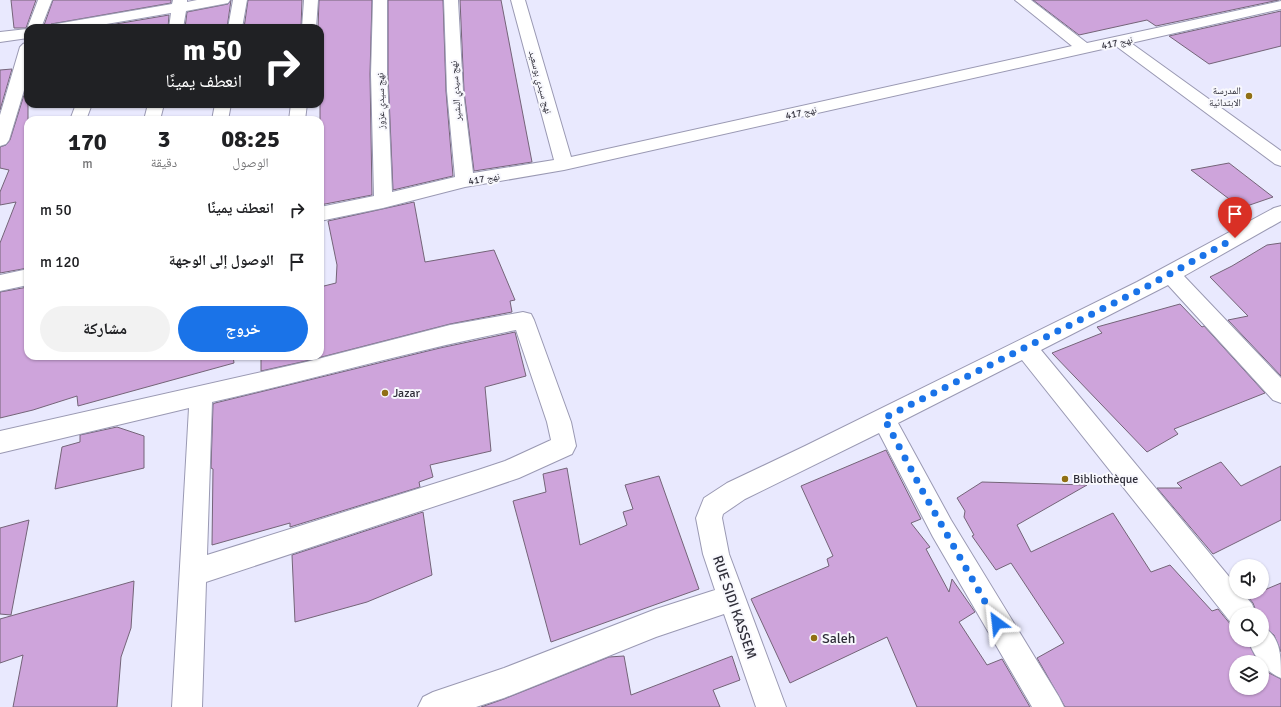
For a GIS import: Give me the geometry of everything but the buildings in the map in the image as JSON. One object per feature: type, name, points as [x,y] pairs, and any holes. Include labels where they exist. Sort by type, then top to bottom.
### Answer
[{"type":"street","points":[[36,24],[45,0]]},
{"type":"street","points":[[99,24],[110,23],[179,3],[223,0]]},
{"type":"street","points":[[236,24],[240,0]]},
{"type":"street","points":[[309,24],[311,0]]},
{"type":"street","name":"نهج سيدي عزوز","points":[[380,0],[379,74],[383,201]]},
{"type":"street","name":"نهج سيدي البشير","points":[[451,0],[456,116],[465,181]]},
{"type":"street","name":"نهج سيدي بوسعيد","points":[[518,0],[564,164]]},
{"type":"street","points":[[1022,0],[1085,49]]},
{"type":"street","points":[[176,24],[179,3]]},
{"type":"street","name":"نهج 417","points":[[324,213],[383,201],[465,181],[564,164],[1120,42],[1281,5]]},
{"type":"street","points":[[0,37],[24,34]]},
{"type":"street","points":[[1120,42],[1281,160]]},
{"type":"street","points":[[0,140],[8,97],[24,57]]},
{"type":"street","points":[[1049,707],[1005,636],[927,499],[884,418],[1279,218]]},
{"type":"street","points":[[1170,274],[1281,393]]},
{"type":"street","points":[[0,283],[24,278]]},
{"type":"street","points":[[0,442],[201,395],[450,334],[523,320],[559,422],[564,446],[510,470],[478,481],[192,573]]},
{"type":"street","points":[[1025,347],[1236,607]]},
{"type":"street","points":[[186,707],[201,395]]},
{"type":"street","name":"RUE SIDI KASSEM","points":[[771,707],[716,554],[709,518],[713,506],[736,491],[884,418]]},
{"type":"street","points":[[432,707],[504,683],[656,623],[731,598]]},
{"type":"street","points":[[1268,647],[1281,664]]},
{"type":"place","name":"المدرسة الابتدائية","points":[[1249,96]]},
{"type":"place","name":"Jazar","points":[[385,393]]},
{"type":"place","name":"Bibliothèque","points":[[1065,479]]},
{"type":"place","name":"Saleh","points":[[814,638]]},
{"type":"route","points":[[997,623],[923,492],[884,418],[1144,288],[1235,238]]}]
